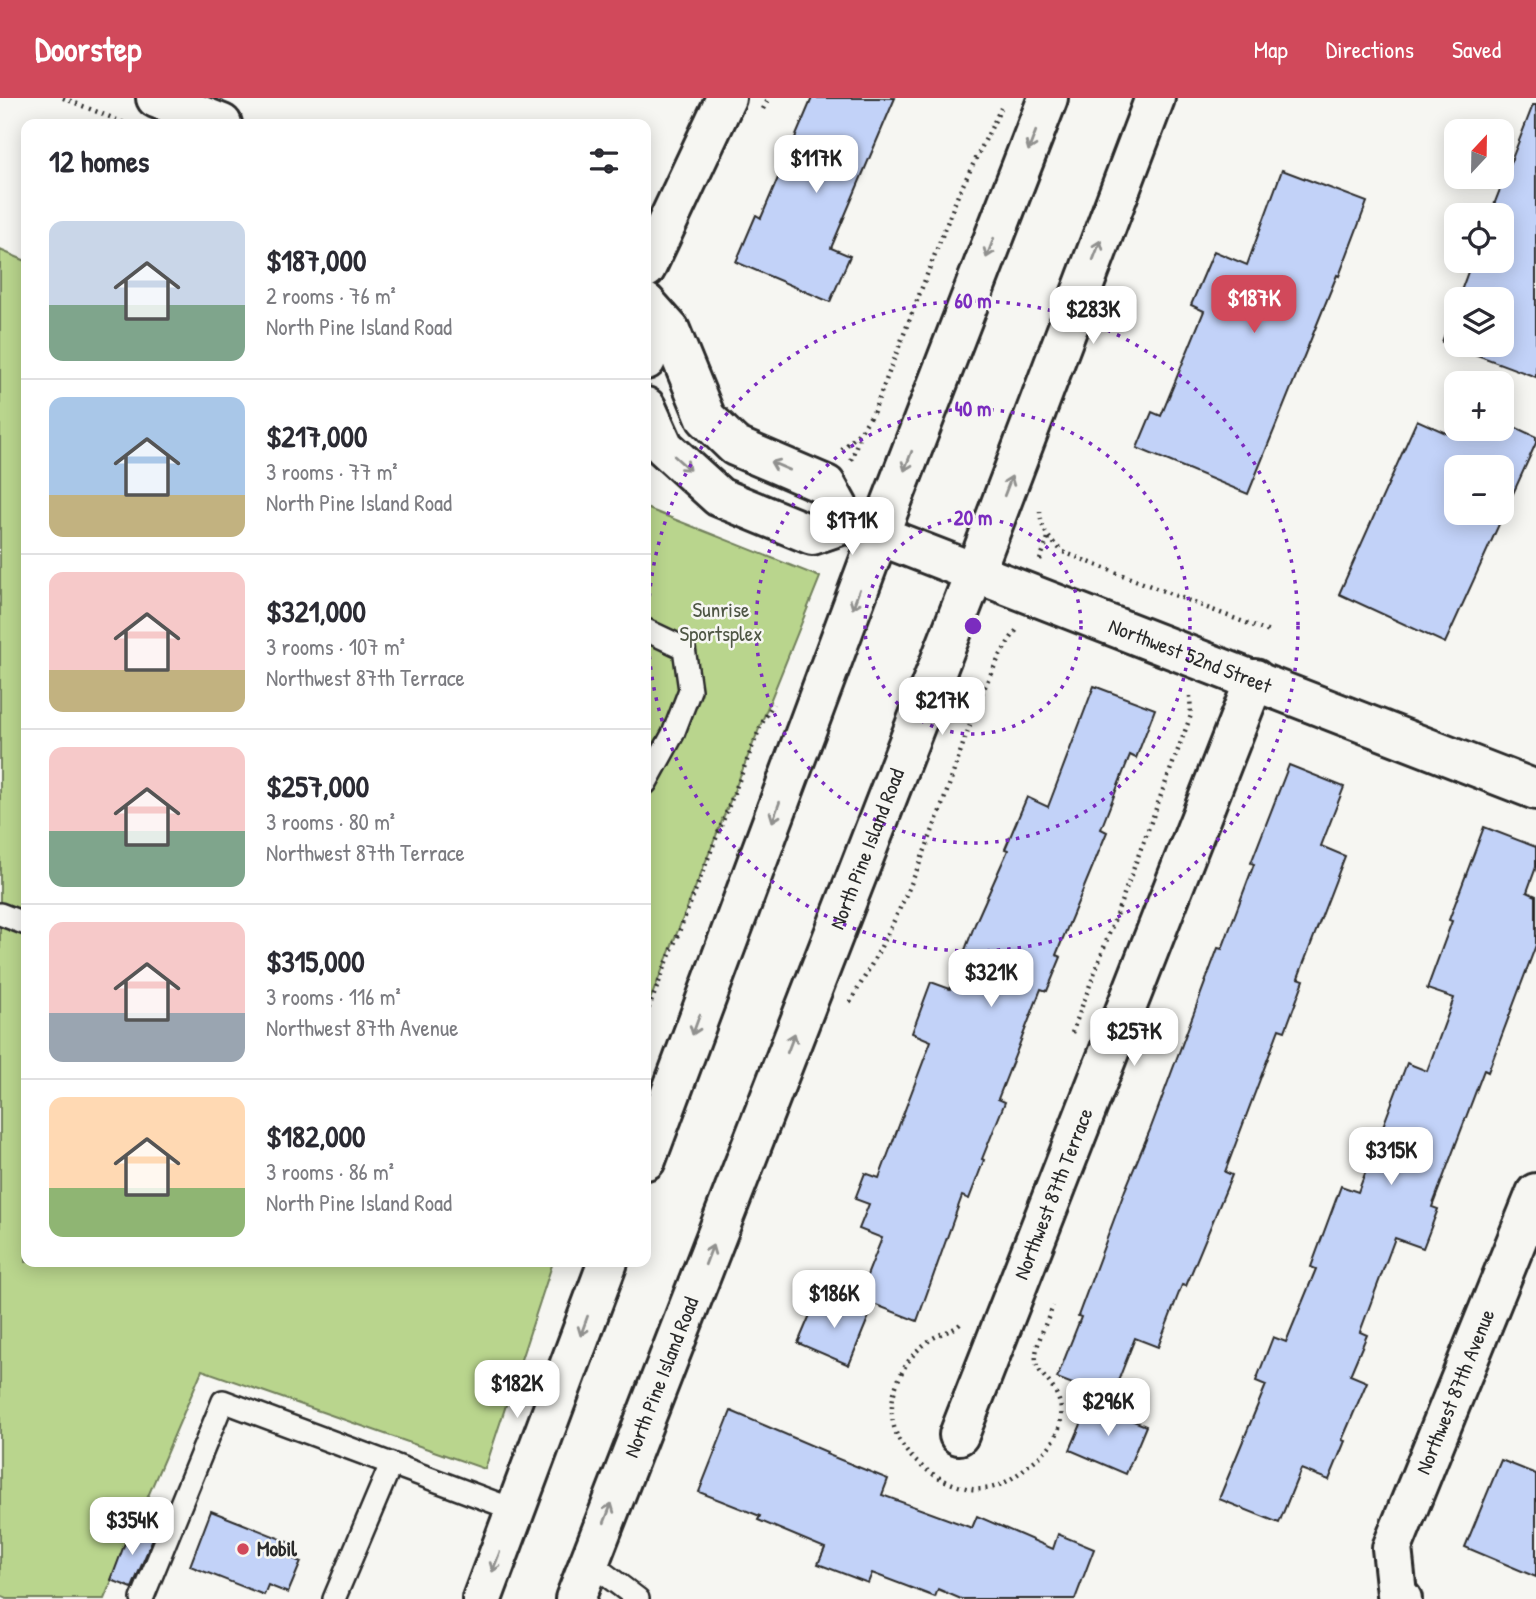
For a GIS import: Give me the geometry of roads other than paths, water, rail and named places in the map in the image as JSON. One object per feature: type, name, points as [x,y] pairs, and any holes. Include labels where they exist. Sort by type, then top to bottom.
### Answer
[{"type":"main road","points":[[156,98],[209,119]]},
{"type":"main road","points":[[651,257],[726,98]]},
{"type":"main road","points":[[651,1137],[863,529],[1048,98]]},
{"type":"main road","name":"North Pine Island Road","points":[[575,1599],[975,572],[1156,98]]},
{"type":"main road","points":[[651,309],[670,330],[706,418],[735,446],[826,485],[863,529]]},
{"type":"main road","points":[[651,418],[664,447],[719,497],[813,535],[863,529]]},
{"type":"main road","name":"Northwest 52nd Street","points":[[863,529],[1536,790]]},
{"type":"main road","name":"Northwest 87th Terrace","points":[[958,1435],[1255,679]]},
{"type":"main road","name":"Northwest 87th Avenue","points":[[1400,1596],[1392,1548],[1532,1216]]},
{"type":"main road","points":[[482,1599],[606,1267]]},
{"type":"lane","points":[[651,632],[684,648],[690,691],[673,734],[651,774]]},
{"type":"lane","points":[[0,914],[21,922]]},
{"type":"lane","points":[[142,1599],[223,1401],[515,1510]]},
{"type":"lane","points":[[334,1599],[391,1464]]},
{"type":"lane","points":[[589,1562],[638,1599]]},
{"type":"place","name":"Mobil","points":[[243,1549]]},
{"type":"park label","name":"Sunrise Sportsplex","points":[[721,622]]}]
